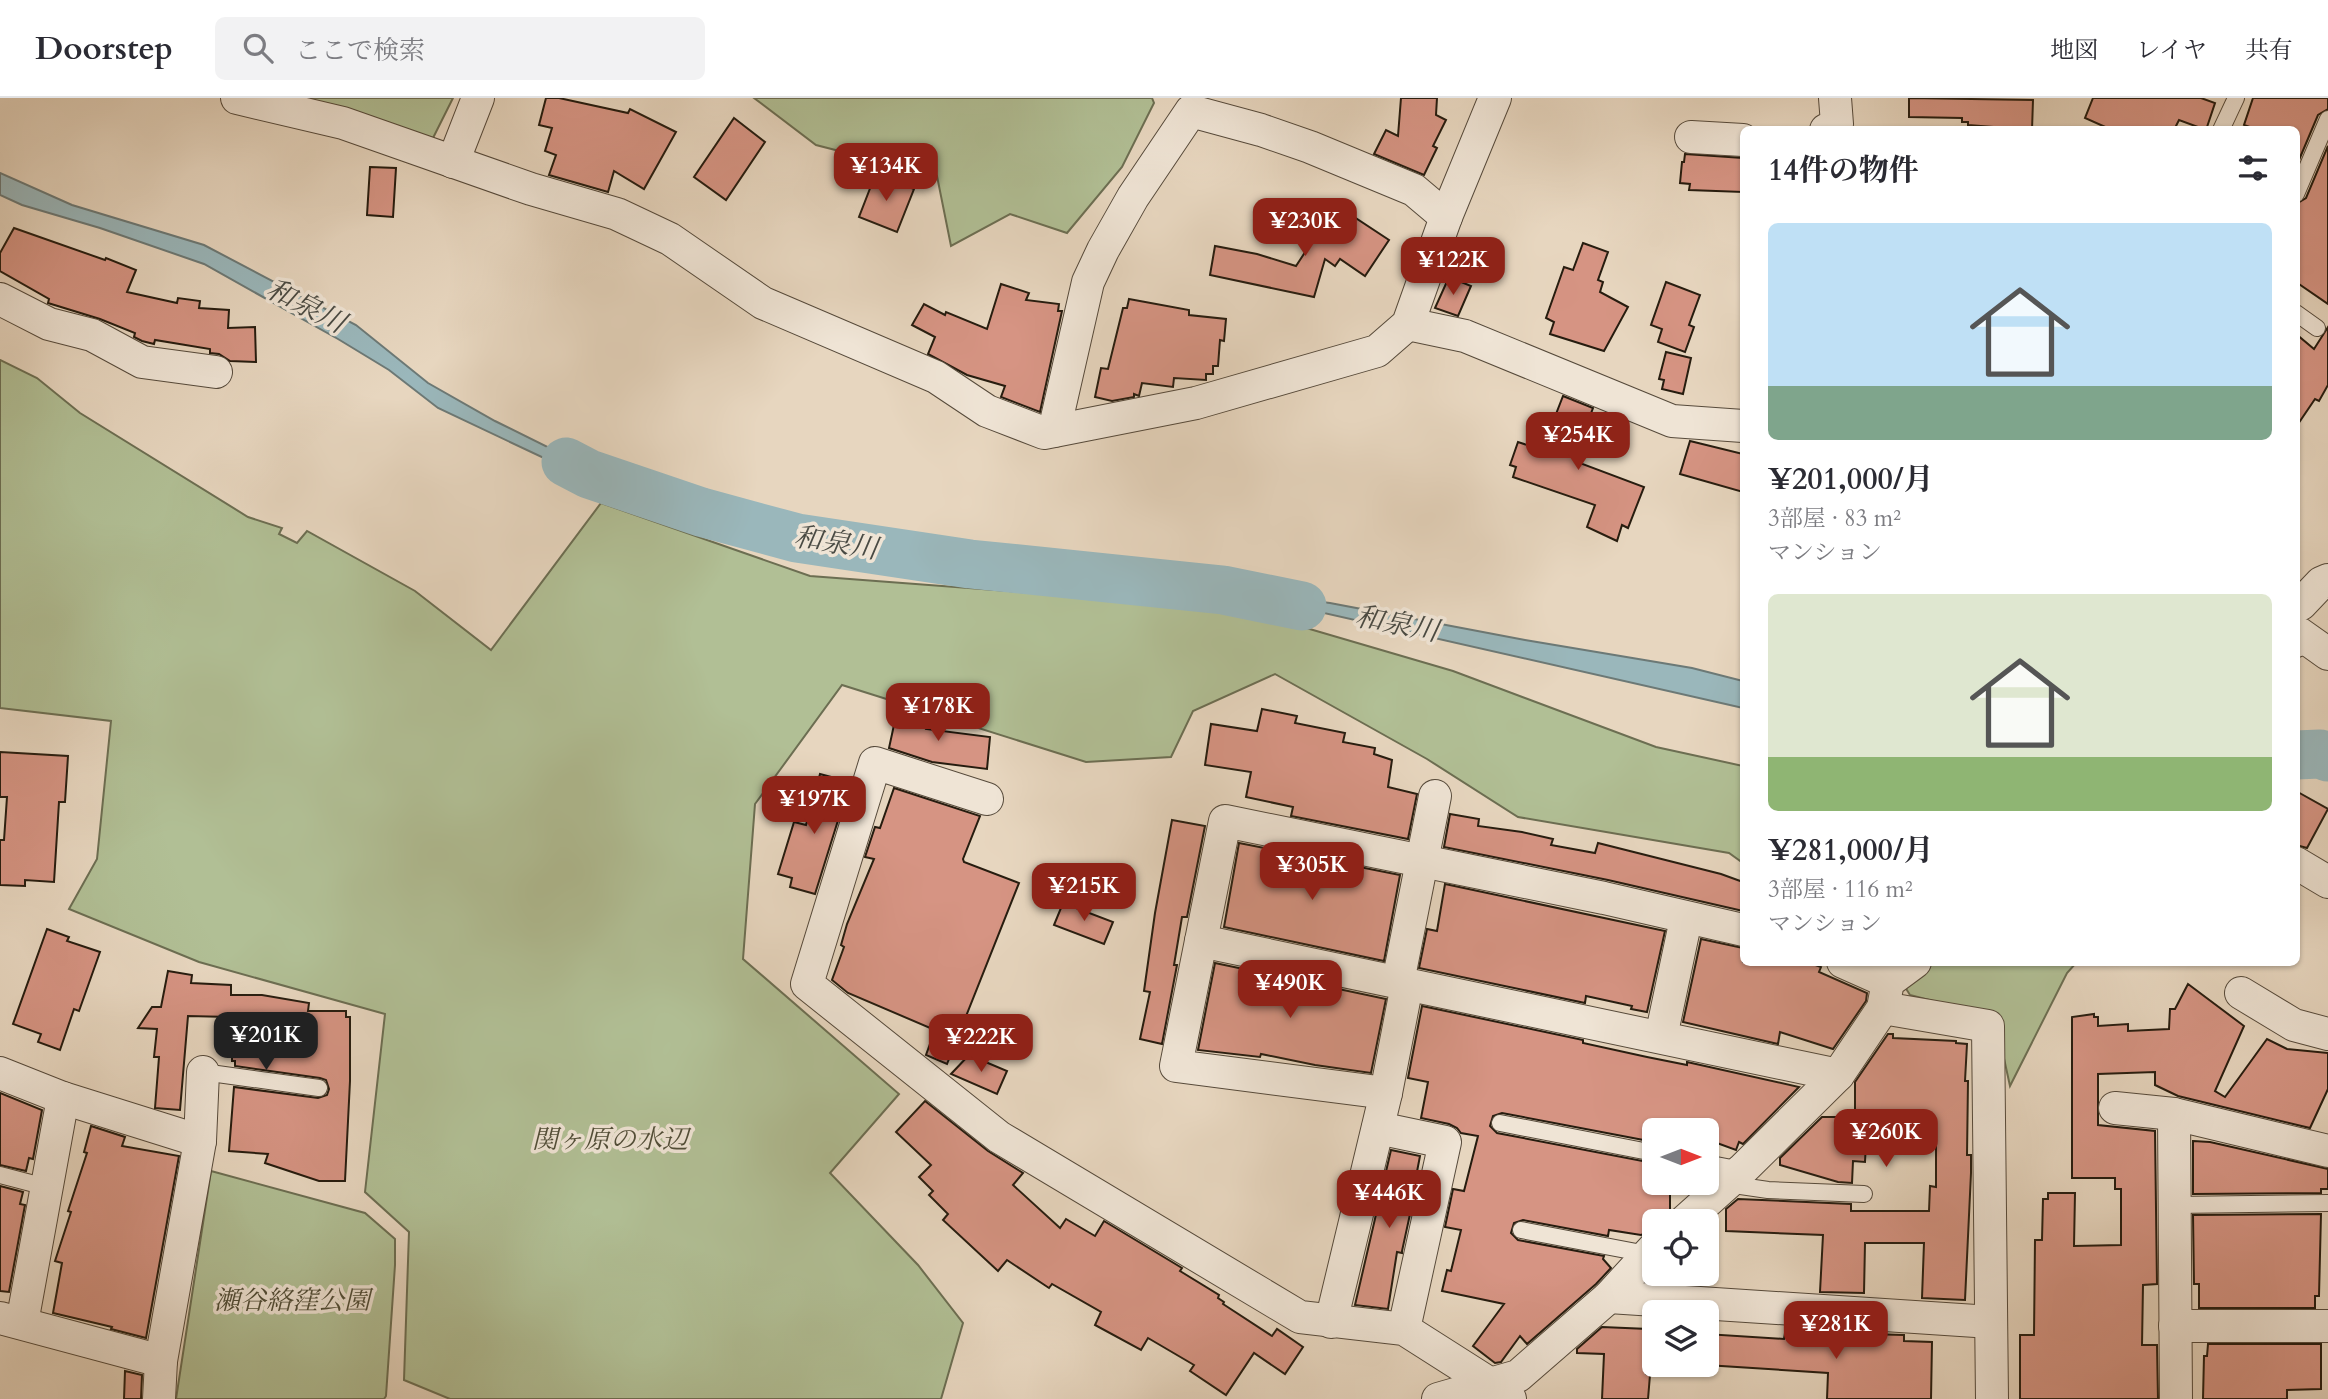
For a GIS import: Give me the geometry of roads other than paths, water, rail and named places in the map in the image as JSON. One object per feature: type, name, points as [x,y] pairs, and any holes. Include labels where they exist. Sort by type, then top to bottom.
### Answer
[{"type":"street","points":[[237,98],[343,123],[531,189],[617,214],[670,239],[763,303],[936,377],[987,411],[1044,433],[1196,403],[1377,351],[1408,324],[1446,217],[1495,98]]},
{"type":"street","points":[[453,162],[478,98]]},
{"type":"street","points":[[1054,431],[1088,282],[1133,197],[1191,111],[1310,147],[1414,190],[1446,217]]},
{"type":"street","points":[[1691,137],[1740,140]]},
{"type":"street","points":[[0,299],[49,324],[92,335],[142,362],[216,372]]},
{"type":"street","points":[[1408,324],[1465,336],[1672,421],[1740,426]]},
{"type":"street","points":[[2300,617],[2321,583],[2328,580]]},
{"type":"street","points":[[2300,622],[2328,654]]},
{"type":"street","points":[[987,799],[875,763],[807,984],[999,1137],[1300,1317],[1404,1329],[1501,1392]]},
{"type":"street","points":[[1331,1322],[1386,1093],[1422,860],[1435,796]]},
{"type":"street","points":[[1386,1093],[1176,1066],[1225,821],[1604,898],[1740,929]]},
{"type":"street","points":[[2300,865],[2328,882]]},
{"type":"street","points":[[1661,1037],[1686,919]]},
{"type":"street","points":[[1200,941],[1838,1075]]},
{"type":"street","points":[[1848,966],[1886,995],[1989,1026],[1992,1399]]},
{"type":"street","points":[[1695,1209],[1725,1172],[1838,1075],[1886,995],[1911,966]]},
{"type":"street","points":[[2241,993],[2294,1025],[2328,1034]]},
{"type":"street","points":[[159,1399],[161,1361],[200,1141],[203,1072]]},
{"type":"street","points":[[0,1073],[63,1098],[200,1141]]},
{"type":"street","points":[[63,1098],[46,1187],[11,1321],[161,1361]]},
{"type":"street","points":[[2115,1108],[2174,1114],[2328,1151]]},
{"type":"street","points":[[2174,1114],[2176,1399]]},
{"type":"street","points":[[1378,1128],[1445,1142],[1404,1329]]},
{"type":"street","points":[[1438,1399],[1501,1392],[1609,1297],[1642,1260]]},
{"type":"street","points":[[1609,1297],[1991,1322]]},
{"type":"street","points":[[2175,1326],[2328,1326]]},
{"type":"lane","points":[[2223,126],[2236,98]]},
{"type":"lane","points":[[2300,185],[2328,119]]},
{"type":"lane","points":[[2300,316],[2317,328]]},
{"type":"lane","points":[[203,1072],[319,1088]]},
{"type":"lane","points":[[1500,1123],[1642,1151]]},
{"type":"lane","points":[[1725,1172],[1768,1191],[1864,1194]]},
{"type":"lane","points":[[0,1175],[46,1187]]},
{"type":"lane","points":[[2175,1205],[2328,1203]]},
{"type":"lane","points":[[1521,1230],[1642,1250]]},
{"type":"water","points":[[0,173],[72,205],[204,245],[356,325],[428,383],[495,421],[628,487],[563,467],[438,408],[389,370],[204,264],[100,228],[22,205],[0,195]]},
{"type":"water","points":[[1223,590],[1330,603],[1692,668],[1740,680],[1740,707]]},
{"type":"waterway","name":"和泉川","points":[[566,462],[589,474],[701,512],[797,538],[970,564],[1223,590],[1302,606]]},
{"type":"waterway","name":"和泉川","points":[[2300,755],[2320,754],[2328,757]]},
{"type":"park label","name":"関ヶ原の水辺","points":[[610,1139]]},
{"type":"park label","name":"瀬谷絡窪公園","points":[[292,1300]]}]
